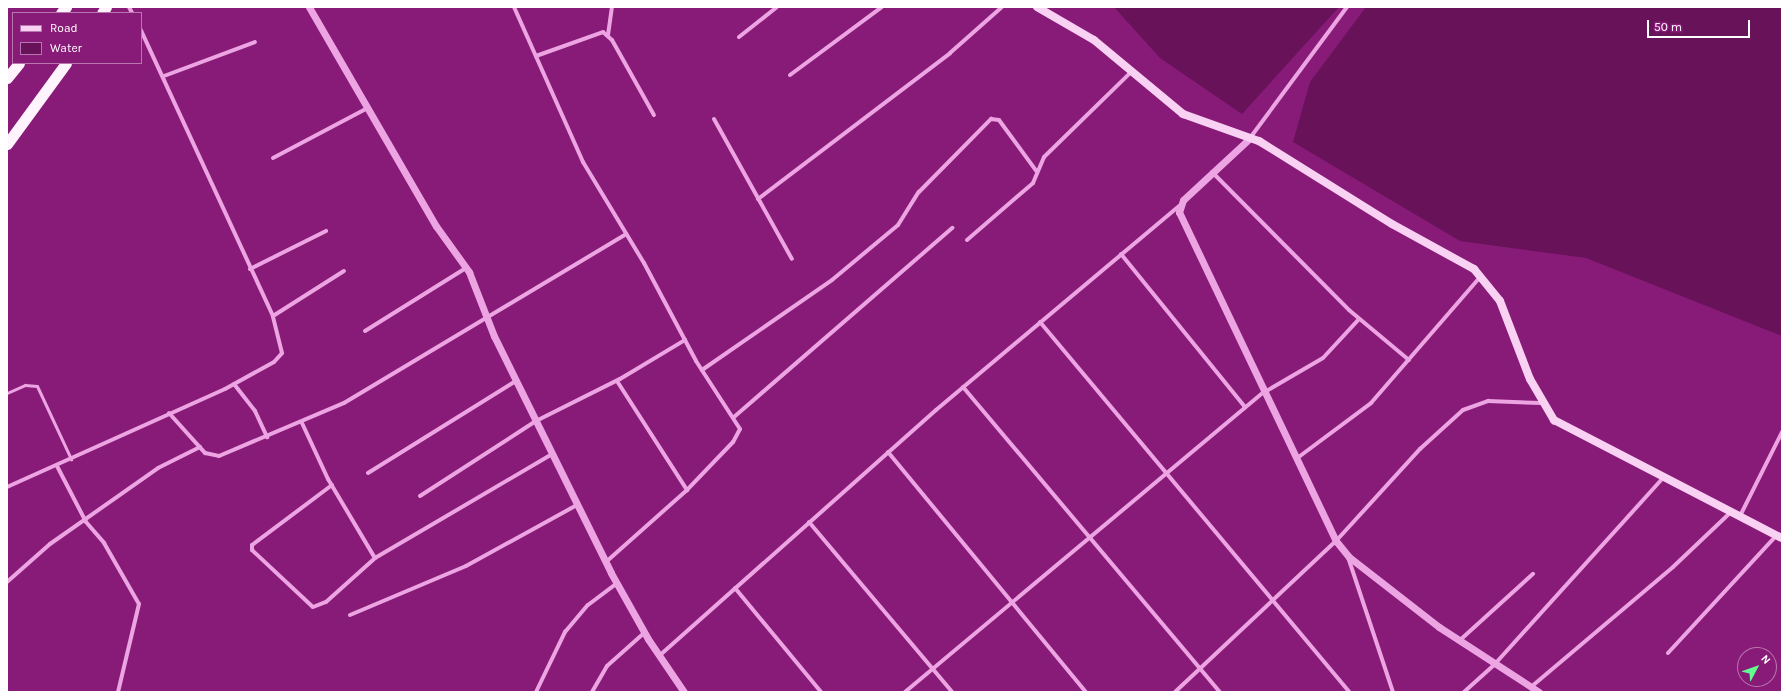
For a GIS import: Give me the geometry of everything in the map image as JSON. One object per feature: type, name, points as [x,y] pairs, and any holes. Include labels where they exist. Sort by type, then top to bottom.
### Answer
[{"type":"highway","points":[[7,78],[19,64]]},
{"type":"highway","points":[[7,144],[65,64]]},
{"type":"main road","points":[[1037,7],[1094,40],[1183,114],[1250,138],[1283,154],[1481,276],[1500,301],[1541,402],[1554,420],[1583,438],[1780,536]]},
{"type":"street","points":[[309,7],[436,226],[466,268],[516,381],[606,562],[644,633],[684,692]]},
{"type":"street","points":[[514,7],[577,151],[626,234],[702,370],[734,417],[739,434],[687,490],[606,562]]},
{"type":"street","points":[[612,7],[608,35],[654,115]]},
{"type":"street","points":[[739,37],[777,7]]},
{"type":"street","points":[[790,75],[882,7]]},
{"type":"street","points":[[758,199],[950,53],[1002,7]]},
{"type":"street","points":[[659,656],[888,452],[1178,206],[1212,172],[1250,138],[1346,7]]},
{"type":"street","points":[[536,56],[597,31],[608,35]]},
{"type":"street","points":[[7,487],[57,466],[234,384],[274,362],[282,353],[273,316],[250,269],[164,76],[142,32]]},
{"type":"street","points":[[164,76],[255,42]]},
{"type":"street","points":[[967,240],[1033,183],[1044,157],[1132,71]]},
{"type":"street","points":[[272,158],[368,107]]},
{"type":"street","points":[[702,370],[832,280],[898,225],[919,192],[992,119],[999,120],[1037,172]]},
{"type":"street","points":[[714,120],[792,259]]},
{"type":"street","points":[[1212,172],[1359,319],[1409,360]]},
{"type":"street","points":[[1178,206],[1263,393],[1336,541],[1347,555],[1459,641],[1494,665],[1539,692]]},
{"type":"street","points":[[734,417],[952,228]]},
{"type":"street","points":[[250,269],[326,231]]},
{"type":"street","points":[[169,413],[200,447],[212,456],[219,456],[302,423],[344,404],[488,319],[626,234]]},
{"type":"street","points":[[1121,254],[1245,407]]},
{"type":"street","points":[[364,331],[466,268]]},
{"type":"street","points":[[273,316],[344,271]]},
{"type":"street","points":[[1295,460],[1371,403],[1481,276]]},
{"type":"street","points":[[905,692],[1013,605],[1091,539],[1164,474],[1245,407],[1263,393],[1323,358],[1359,319]]},
{"type":"street","points":[[1040,322],[1164,474],[1274,601],[1349,692]]},
{"type":"street","points":[[420,496],[536,422],[618,381],[685,340]]},
{"type":"street","points":[[368,473],[516,381]]},
{"type":"street","points":[[618,381],[687,490]]},
{"type":"street","points":[[234,384],[255,411],[267,437]]},
{"type":"street","points":[[963,387],[1220,692]]},
{"type":"street","points":[[1175,692],[1274,601],[1336,541],[1420,450],[1463,410],[1488,400],[1541,402]]},
{"type":"street","points":[[302,423],[332,486],[375,558]]},
{"type":"street","points":[[1740,516],[1782,432]]},
{"type":"street","points":[[7,582],[50,544],[86,522],[158,468],[200,447]]},
{"type":"street","points":[[888,452],[1086,692]]},
{"type":"street","points":[[332,486],[256,539],[252,550],[313,607],[326,602],[375,558],[552,454]]},
{"type":"street","points":[[57,466],[86,522],[104,543],[139,604],[118,692]]},
{"type":"street","points":[[1464,692],[1494,665],[1664,477]]},
{"type":"street","points":[[350,615],[466,566],[577,505]]},
{"type":"street","points":[[1531,687],[1673,567],[1732,511]]},
{"type":"street","points":[[809,522],[952,692]]},
{"type":"street","points":[[1668,653],[1780,536]]},
{"type":"street","points":[[1347,555],[1393,692]]},
{"type":"street","points":[[1459,641],[1533,574]]},
{"type":"street","points":[[536,692],[565,632],[588,605],[617,583]]},
{"type":"street","points":[[735,588],[821,692]]},
{"type":"street","points":[[592,692],[607,666],[644,633]]},
{"type":"lane","points":[[7,393],[25,385],[37,386],[71,459]]},
{"type":"water","points":[[1114,7],[1339,7],[1242,114],[1160,58]]},
{"type":"water","points":[[1366,7],[1782,7],[1782,336],[1586,258],[1460,241],[1293,142],[1310,82]]}]
